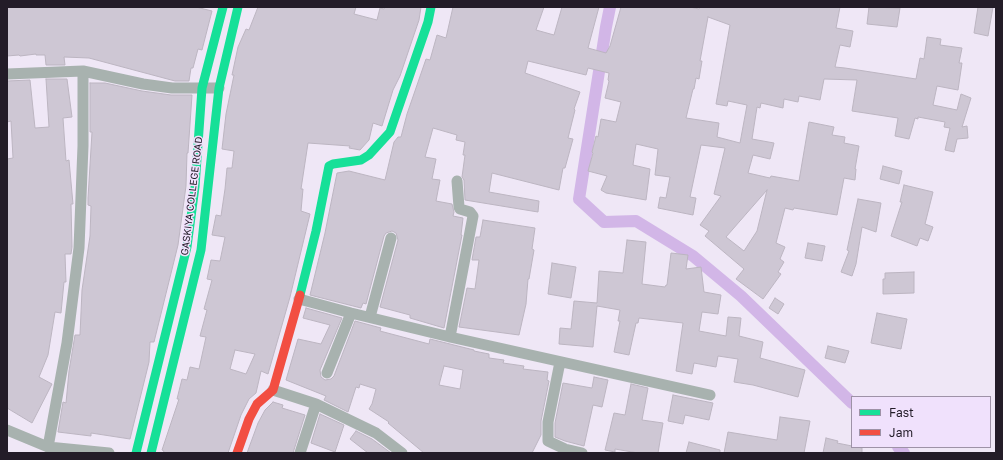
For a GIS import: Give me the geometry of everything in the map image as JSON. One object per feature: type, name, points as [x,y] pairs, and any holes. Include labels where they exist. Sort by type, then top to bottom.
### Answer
[{"type":"main road","name":"GASKIYA COLLEGE ROAD","points":[[136,453],[187,248],[195,186],[202,88],[223,7]]},
{"type":"main road","name":"GASKIYA COLLEGE ROAD","points":[[151,453],[201,250],[219,88],[238,7]]},
{"type":"main road","points":[[237,453],[249,419],[258,404],[273,390],[299,299],[316,231],[329,166],[333,164],[361,160],[369,155],[390,132],[428,22],[431,7]]},
{"type":"street","points":[[48,447],[67,343],[79,248],[83,146],[83,72]]},
{"type":"street","points":[[7,74],[83,72],[172,88],[219,88]]},
{"type":"street","points":[[450,337],[473,216],[470,212],[460,209],[457,181]]},
{"type":"street","points":[[370,318],[391,238]]},
{"type":"street","points":[[299,299],[450,337],[710,395]]},
{"type":"street","points":[[327,373],[351,313]]},
{"type":"street","points":[[560,362],[548,422],[548,441],[565,450],[582,453]]},
{"type":"street","points":[[273,390],[316,404],[376,433],[402,453]]},
{"type":"street","points":[[300,453],[316,404]]},
{"type":"street","points":[[7,430],[48,447],[109,453]]},
{"type":"building","points":[[7,7],[196,7],[212,11],[202,50],[198,49],[193,68],[191,68],[189,81],[175,81],[89,58],[64,57],[65,65],[46,65],[45,55],[36,54],[7,56]]},
{"type":"building","points":[[258,7],[356,7],[354,14],[377,20],[380,8],[421,7],[419,20],[400,76],[393,90],[382,126],[373,123],[369,140],[360,150],[349,148],[350,146],[308,143],[301,189],[303,189],[301,211],[310,214],[290,297],[268,374],[261,371],[256,393],[249,399],[241,415],[228,453],[163,453],[164,451],[162,450],[179,399],[177,399],[182,379],[187,380],[190,367],[199,369],[206,337],[200,336],[207,310],[204,309],[212,280],[207,279],[211,260],[220,261],[225,237],[212,235],[216,215],[221,216],[227,168],[232,168],[234,151],[222,149],[226,114],[238,47],[246,29],[249,30]],"holes":[[[235,350],[255,354],[246,374],[230,369]]]},
{"type":"building","points":[[453,7],[544,7],[536,30],[554,35],[562,7],[599,7],[588,48],[606,53],[610,46],[621,7],[690,7],[699,9],[700,7],[840,7],[836,28],[853,31],[850,47],[840,45],[835,67],[916,79],[920,58],[924,59],[927,37],[941,39],[940,45],[962,48],[959,63],[962,63],[958,90],[937,86],[933,105],[957,110],[961,94],[971,98],[962,127],[967,126],[968,138],[957,139],[954,152],[945,150],[950,128],[944,127],[945,122],[918,117],[918,119],[915,118],[909,139],[895,136],[898,118],[852,111],[857,80],[824,79],[820,100],[799,96],[798,102],[784,99],[783,108],[761,103],[760,108],[757,107],[752,139],[774,143],[770,159],[753,155],[748,173],[770,178],[771,176],[799,181],[809,122],[834,127],[832,135],[845,137],[844,143],[859,146],[855,169],[855,180],[844,178],[837,215],[794,208],[793,210],[785,208],[776,243],[785,247],[780,259],[784,262],[778,272],[781,274],[763,299],[736,279],[744,269],[705,236],[709,231],[700,225],[721,196],[714,194],[725,148],[701,145],[690,197],[696,198],[693,215],[658,208],[660,197],[666,198],[670,177],[655,175],[658,149],[636,144],[633,165],[650,169],[646,200],[606,193],[601,190],[607,176],[588,171],[596,136],[598,137],[601,119],[616,122],[621,102],[605,98],[609,81],[609,73],[588,68],[586,75],[528,61],[525,73],[580,92],[574,109],[568,138],[573,139],[565,168],[563,168],[559,190],[492,173],[489,192],[539,201],[538,212],[465,200],[464,180],[462,177],[465,142],[456,140],[457,135],[433,128],[425,157],[436,159],[432,179],[440,180],[436,201],[452,204],[454,212],[453,216],[463,218],[462,235],[444,328],[410,318],[410,315],[380,307],[398,240],[396,233],[392,231],[386,233],[384,236],[366,304],[363,303],[361,308],[310,295],[325,233],[337,173],[349,171],[385,180],[394,142],[398,137],[401,137],[407,114],[426,59],[430,60],[437,35],[446,38]],"holes":[[[708,17],[730,25],[716,104],[727,106],[728,101],[747,105],[740,143],[717,137],[719,123],[686,118],[696,78],[699,79],[702,61],[700,61]],[[767,190],[757,231],[744,251],[726,237]]]},
{"type":"building","points":[[869,7],[900,8],[897,27],[867,24]]},
{"type":"building","points":[[978,7],[993,7],[988,36],[974,33]]},
{"type":"building","points":[[46,79],[67,79],[72,117],[63,118],[66,161],[69,160],[73,204],[71,204],[72,247],[71,254],[65,254],[66,282],[64,282],[61,313],[55,312],[48,355],[39,377],[52,384],[32,423],[7,408],[7,159],[13,158],[11,121],[7,122],[7,81],[30,80],[35,128],[49,127]]},
{"type":"building","points":[[90,83],[105,83],[142,91],[171,95],[192,95],[186,186],[178,245],[154,342],[150,342],[149,362],[130,439],[91,433],[91,436],[58,432],[63,402],[66,403],[69,371],[75,335],[80,335],[82,290],[90,236],[91,206],[88,205],[88,198],[92,132],[90,132]]},
{"type":"building","points":[[883,166],[902,171],[899,184],[880,179]]},
{"type":"building","points":[[904,185],[933,192],[925,224],[933,227],[928,241],[920,238],[917,246],[891,236],[902,202],[900,202]]},
{"type":"building","points":[[858,199],[881,203],[876,232],[862,227],[856,264],[852,276],[841,272],[849,251],[847,250]]},
{"type":"building","points":[[483,220],[535,228],[532,249],[534,250],[528,279],[526,304],[519,335],[459,327],[467,288],[475,289],[479,260],[472,260],[476,237],[480,237]]},
{"type":"building","points":[[627,240],[646,242],[642,284],[665,287],[667,285],[671,253],[688,255],[686,269],[701,267],[704,292],[721,295],[718,314],[702,312],[699,331],[726,336],[728,317],[741,318],[739,336],[763,342],[760,358],[805,370],[798,397],[753,385],[734,382],[738,359],[718,356],[716,367],[694,363],[692,374],[676,371],[683,323],[639,318],[638,323],[636,323],[629,355],[614,352],[620,321],[618,321],[620,310],[597,306],[593,347],[559,344],[560,328],[571,329],[574,301],[597,303],[599,271],[623,273]]},
{"type":"building","points":[[808,243],[825,246],[822,261],[805,258]]},
{"type":"building","points":[[552,263],[576,267],[571,298],[548,294]]},
{"type":"building","points":[[914,272],[914,293],[883,294],[883,279],[885,279],[885,273]]},
{"type":"building","points":[[775,298],[784,304],[778,314],[769,308]]},
{"type":"building","points":[[306,308],[342,318],[320,370],[321,377],[325,380],[331,379],[334,376],[355,321],[381,328],[380,331],[429,344],[430,339],[489,354],[489,358],[504,360],[503,363],[524,366],[523,369],[548,372],[547,380],[549,381],[541,421],[541,435],[532,453],[424,453],[388,423],[389,422],[369,409],[376,389],[360,384],[359,388],[356,387],[348,412],[324,400],[326,396],[286,380],[298,339],[321,344],[330,325],[303,318]],"holes":[[[444,366],[463,370],[460,389],[439,385]]]},
{"type":"building","points":[[877,313],[907,319],[901,349],[871,343]]},
{"type":"building","points":[[828,346],[849,351],[845,363],[825,358]]},
{"type":"building","points":[[594,377],[608,380],[602,407],[593,405],[584,446],[555,437],[555,423],[563,383],[592,388]]},
{"type":"building","points":[[631,384],[648,388],[642,420],[663,423],[658,453],[638,453],[615,449],[615,452],[605,450],[614,413],[625,415]]},
{"type":"building","points":[[673,395],[713,403],[709,420],[685,415],[683,424],[668,421]]},
{"type":"building","points":[[273,402],[283,405],[282,408],[305,415],[293,453],[247,453],[258,423],[265,410]]},
{"type":"building","points":[[320,414],[344,425],[335,452],[311,443]]},
{"type":"building","points":[[780,417],[810,421],[804,453],[724,453],[728,432],[777,440]]},
{"type":"building","points":[[356,431],[372,439],[391,453],[368,453],[350,439]]},
{"type":"building","points":[[826,438],[838,441],[837,443],[851,446],[851,448],[862,448],[862,453],[823,453]]},
{"type":"building","points":[[689,442],[720,450],[720,453],[686,453]]},
{"type":"waterway","points":[[610,7],[579,199],[604,222],[636,221],[693,256],[741,296],[851,402]]},
{"type":"waterway","points":[[899,448],[904,453]]},
{"type":"traffic: fast","points":[[136,453],[187,247],[195,187],[202,88],[223,7]]},
{"type":"traffic: fast","points":[[151,453],[201,250],[219,88],[238,7]]},
{"type":"traffic: fast","points":[[300,295],[316,231],[329,166],[333,164],[361,160],[369,155],[390,132],[428,22],[431,7]]},
{"type":"traffic: jam","points":[[237,453],[249,419],[257,404],[273,390],[300,295]]}]
